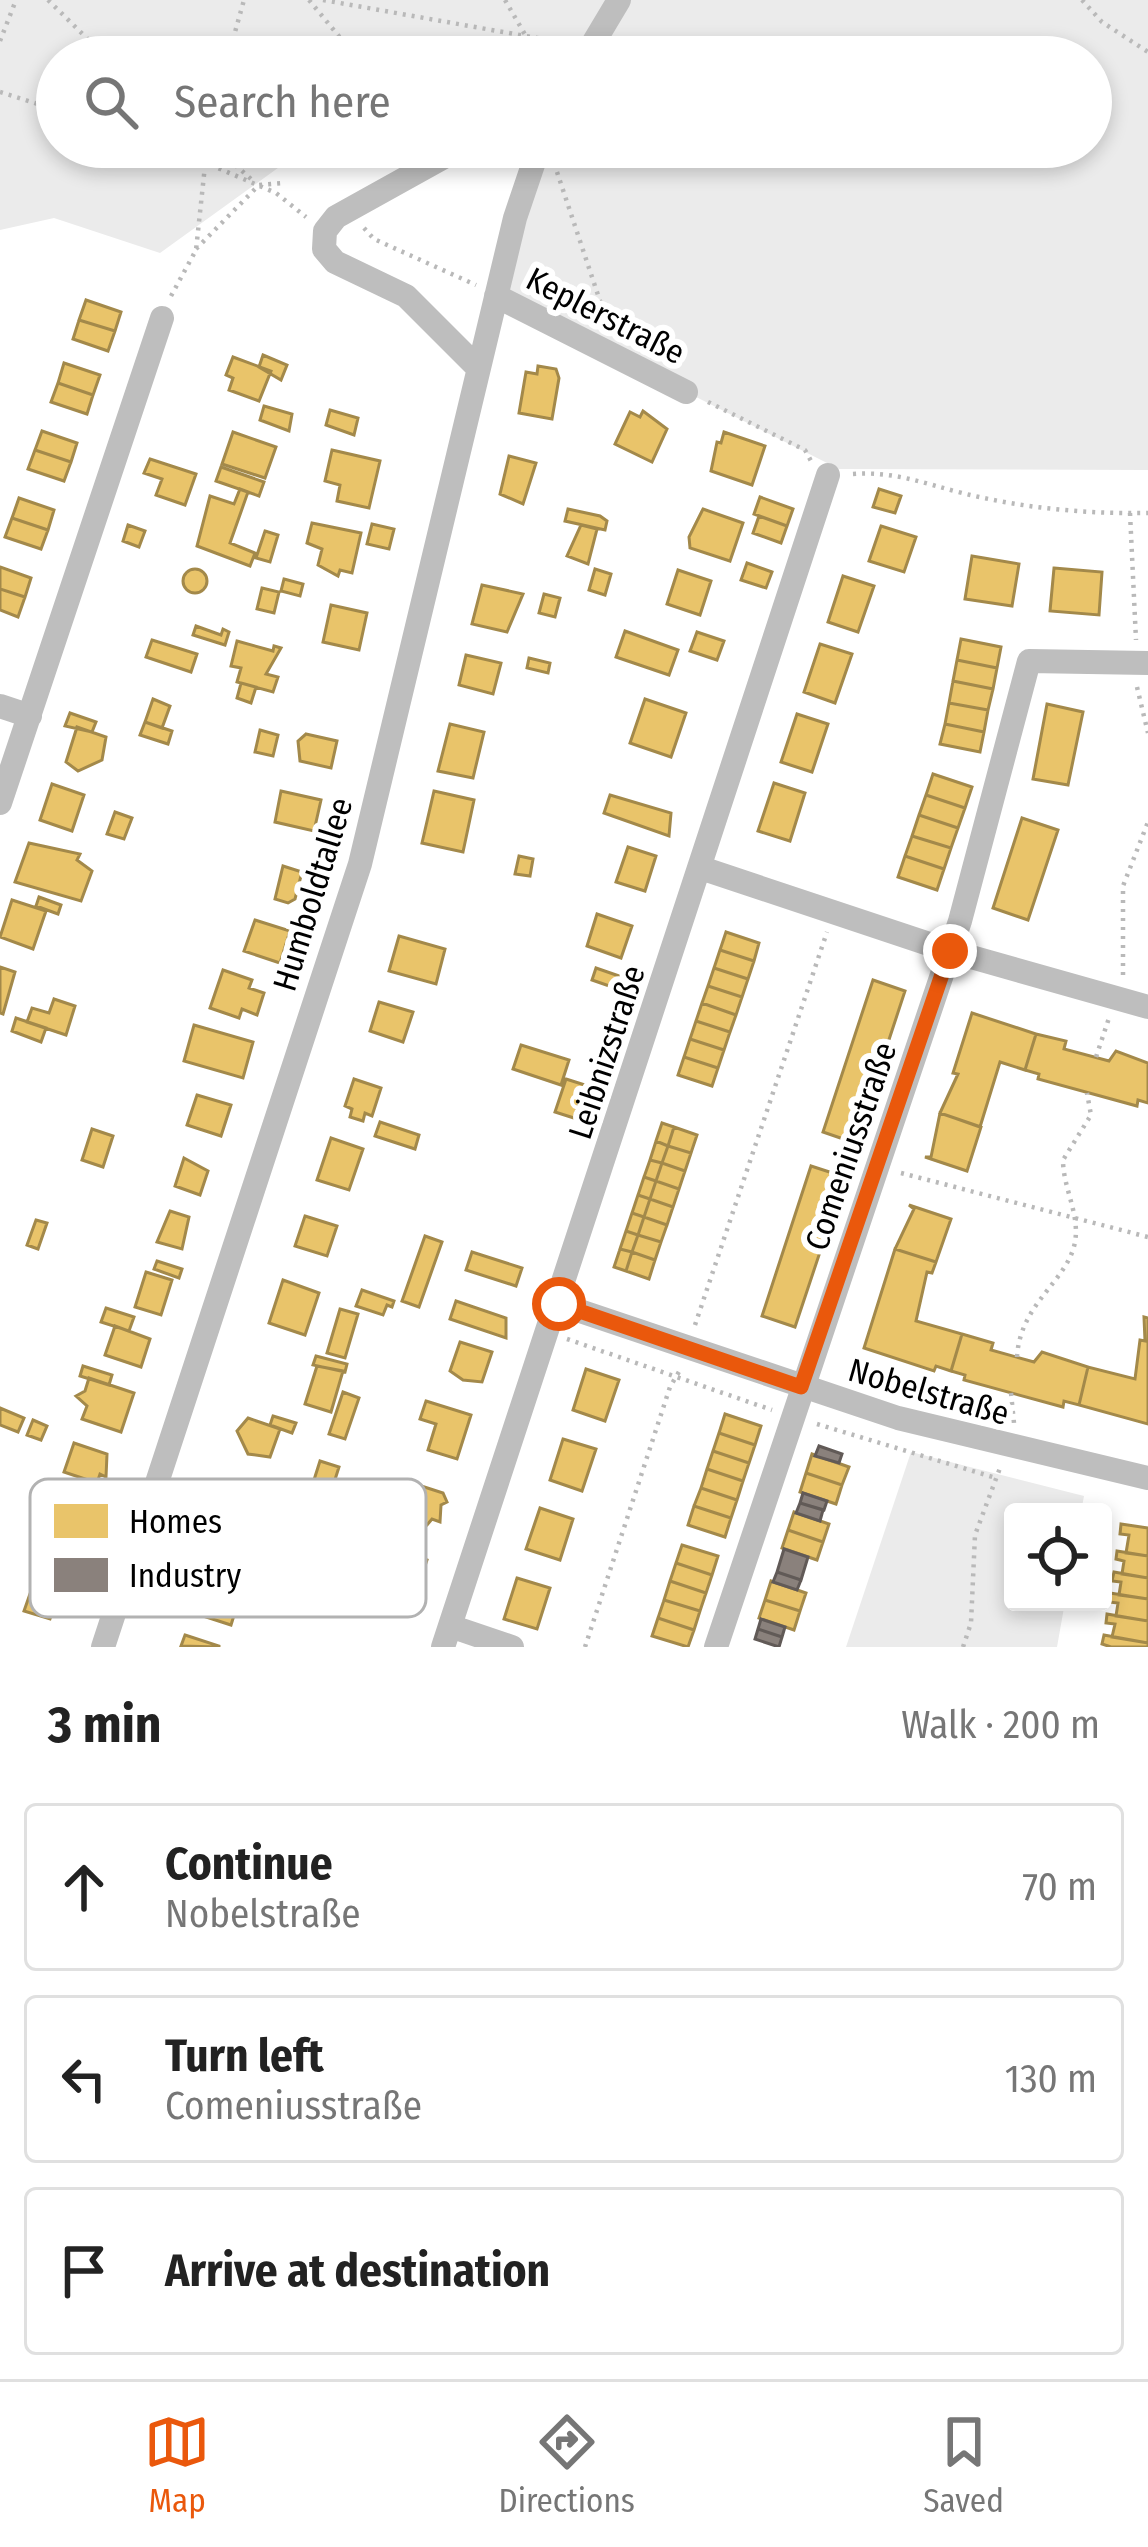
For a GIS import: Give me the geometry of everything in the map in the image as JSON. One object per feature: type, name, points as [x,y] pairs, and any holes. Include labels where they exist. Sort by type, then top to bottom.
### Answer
[{"type":"street","points":[[589,36],[619,0]]},
{"type":"street","points":[[426,168],[348,211],[325,231],[324,249],[335,262],[406,296],[478,368]]},
{"type":"street","name":"Humboldtallee","points":[[158,1479],[359,864],[496,296],[543,168]]},
{"type":"street","name":"Keplerstraße","points":[[496,296],[686,392]]},
{"type":"street","points":[[0,803],[162,318]]},
{"type":"street","name":"Leibnizstraße","points":[[446,1637],[828,476]]},
{"type":"street","name":"Comeniusstraße","points":[[716,1647],[950,951],[1001,782],[1029,661],[1142,663]]},
{"type":"street","points":[[0,706],[30,716]]},
{"type":"street","points":[[701,868],[950,951],[1148,1007]]},
{"type":"street","name":"Nobelstraße","points":[[559,1304],[801,1387],[1008,1449],[1148,1478]]},
{"type":"street","name":"Humboldtallee","points":[[103,1647],[113,1617]]},
{"type":"street","points":[[446,1637],[512,1647]]},
{"type":"path","points":[[0,41],[16,0]]},
{"type":"path","points":[[48,0],[85,36]]},
{"type":"path","points":[[234,36],[244,0]]},
{"type":"path","points":[[309,0],[339,36]]},
{"type":"path","points":[[323,0],[517,36]]},
{"type":"path","points":[[505,0],[527,36]]},
{"type":"path","points":[[1082,0],[1102,22],[1148,52]]},
{"type":"path","points":[[0,92],[36,103]]},
{"type":"path","points":[[162,318],[196,250],[204,211],[203,168]]},
{"type":"path","points":[[224,168],[259,185],[283,183]]},
{"type":"path","points":[[238,168],[325,231]]},
{"type":"path","points":[[552,168],[618,359]]},
{"type":"path","points":[[196,250],[259,185]]},
{"type":"path","points":[[348,211],[374,239],[496,296]]},
{"type":"path","points":[[686,392],[805,450],[828,476],[890,471],[984,497],[1064,511],[1148,513]]},
{"type":"path","points":[[1130,513],[1142,663],[1137,695],[1148,733]]},
{"type":"path","points":[[1122,969],[1123,886],[1148,822]]},
{"type":"path","points":[[584,1647],[835,911]]},
{"type":"path","points":[[1017,1357],[1018,1334],[1075,1247],[1076,1220],[1063,1160],[1091,1115],[1087,1093]]},
{"type":"path","points":[[878,1166],[1148,1237]]},
{"type":"path","points":[[565,1338],[677,1379],[996,1478]]},
{"type":"path","points":[[963,1647],[971,1623],[975,1535],[1008,1449],[1014,1420],[1011,1393]]},
{"type":"shaded area","points":[[0,0],[1148,0],[1148,470],[839,469],[496,296],[533,168],[1112,168],[1112,36],[36,36],[36,168],[278,168],[160,253],[54,218],[0,230]]},
{"type":"shaded area","points":[[911,1452],[1084,1496],[1083,1503],[1004,1503],[1004,1611],[1063,1611],[1057,1647],[846,1647]]},
{"type":"building: Homes","points":[[86,300],[121,312],[115,331],[79,320]]},
{"type":"building: Homes","points":[[79,320],[115,331],[108,351],[73,339]]},
{"type":"building: Homes","points":[[263,355],[287,365],[281,380],[259,367]]},
{"type":"building: Homes","points":[[233,357],[271,371],[259,401],[229,390],[233,378],[226,375]]},
{"type":"building: Homes","points":[[64,363],[100,375],[93,395],[58,383]]},
{"type":"building: Homes","points":[[538,366],[556,369],[559,378],[552,419],[519,413],[526,372],[537,374]]},
{"type":"building: Homes","points":[[58,383],[93,395],[87,414],[51,402]]},
{"type":"building: Homes","points":[[264,406],[292,414],[289,431],[260,420]]},
{"type":"building: Homes","points":[[330,410],[358,418],[354,435],[326,425]]},
{"type":"building: Homes","points":[[643,411],[667,429],[652,462],[615,444],[630,412],[640,417]]},
{"type":"building: Homes","points":[[42,431],[77,443],[71,462],[35,450]]},
{"type":"building: Homes","points":[[233,432],[276,447],[265,478],[222,464]]},
{"type":"building: Homes","points":[[724,432],[765,446],[752,485],[711,471]]},
{"type":"building: Homes","points":[[35,450],[71,462],[64,481],[28,469]]},
{"type":"building: Homes","points":[[332,450],[380,461],[369,508],[337,501],[340,485],[325,481]]},
{"type":"building: Homes","points":[[509,456],[536,463],[523,504],[500,494]]},
{"type":"building: Homes","points":[[150,459],[196,474],[185,505],[156,495],[162,479],[144,473]]},
{"type":"building: Homes","points":[[221,467],[264,482],[259,496],[216,481]]},
{"type":"building: Homes","points":[[240,489],[248,492],[230,543],[255,553],[250,566],[197,546],[210,496],[234,504]]},
{"type":"building: Homes","points":[[879,489],[901,496],[895,513],[873,507]]},
{"type":"building: Homes","points":[[760,497],[793,509],[787,526],[754,514]]},
{"type":"building: Homes","points":[[19,498],[54,510],[48,530],[12,518]]},
{"type":"building: Homes","points":[[568,509],[600,516],[607,521],[605,530],[565,521]]},
{"type":"building: Homes","points":[[703,509],[743,523],[730,561],[690,548],[689,537]]},
{"type":"building: Homes","points":[[759,516],[787,526],[781,543],[753,533]]},
{"type":"building: Homes","points":[[12,518],[48,530],[41,549],[5,537]]},
{"type":"building: Homes","points":[[312,523],[361,533],[352,573],[340,570],[338,576],[318,565],[322,549],[307,543]]},
{"type":"building: Homes","points":[[372,524],[394,529],[389,549],[367,544]]},
{"type":"building: Homes","points":[[128,525],[145,531],[139,547],[123,541]]},
{"type":"building: Homes","points":[[581,525],[597,529],[588,564],[567,556]]},
{"type":"building: Homes","points":[[881,526],[916,537],[904,572],[869,561]]},
{"type":"building: Homes","points":[[265,531],[278,535],[270,562],[256,558]]},
{"type":"building: Homes","points":[[972,556],[1019,564],[1012,606],[965,599]]},
{"type":"building: Homes","points":[[747,563],[772,572],[766,588],[741,580]]},
{"type":"building: Homes","points":[[0,567],[31,578],[25,597],[0,589]]},
{"type":"building: Homes","points":[[1054,568],[1102,572],[1099,615],[1050,611]]},
{"type":"building: Homes","points":[[195,569],[204,572],[204,590],[195,593],[186,590],[183,581],[186,572]]},
{"type":"building: Homes","points":[[595,569],[611,574],[605,595],[589,590]]},
{"type":"building: Homes","points":[[678,570],[711,581],[700,615],[667,604]]},
{"type":"building: Homes","points":[[843,576],[874,586],[858,632],[828,622]]},
{"type":"building: Homes","points":[[284,579],[303,584],[300,596],[281,591]]},
{"type":"building: Homes","points":[[482,585],[523,594],[507,632],[472,624]]},
{"type":"building: Homes","points":[[262,588],[279,592],[274,613],[257,609]]},
{"type":"building: Homes","points":[[0,589],[25,597],[18,617],[0,610]]},
{"type":"building: Homes","points":[[544,594],[560,598],[555,617],[539,613]]},
{"type":"building: Homes","points":[[331,605],[367,613],[359,650],[323,642]]},
{"type":"building: Homes","points":[[196,626],[221,635],[223,629],[229,632],[225,645],[193,635]]},
{"type":"building: Homes","points":[[625,631],[678,650],[669,675],[616,657]]},
{"type":"building: Homes","points":[[697,632],[724,641],[717,660],[690,651]]},
{"type":"building: Homes","points":[[961,639],[1001,647],[997,668],[957,660]]},
{"type":"building: Homes","points":[[152,640],[197,654],[191,672],[146,657]]},
{"type":"building: Homes","points":[[237,641],[273,651],[274,646],[281,648],[266,674],[278,677],[273,692],[237,682],[241,668],[231,666]]},
{"type":"building: Homes","points":[[820,644],[852,654],[835,703],[804,692]]},
{"type":"building: Homes","points":[[466,655],[501,663],[493,694],[459,685]]},
{"type":"building: Homes","points":[[529,658],[550,663],[548,673],[527,668]]},
{"type":"building: Homes","points":[[957,660],[997,668],[993,689],[953,681]]},
{"type":"building: Homes","points":[[953,681],[993,689],[988,710],[949,703]]},
{"type":"building: Homes","points":[[241,683],[256,687],[251,703],[237,698]]},
{"type":"building: Homes","points":[[153,699],[170,706],[162,728],[145,722]]},
{"type":"building: Homes","points":[[645,699],[686,713],[671,757],[630,743]]},
{"type":"building: Homes","points":[[949,703],[988,710],[984,732],[945,724]]},
{"type":"building: Homes","points":[[1047,704],[1083,712],[1068,785],[1033,779]]},
{"type":"building: Homes","points":[[70,713],[96,722],[92,732],[65,726]]},
{"type":"building: Homes","points":[[797,714],[828,724],[812,772],[781,762]]},
{"type":"building: Homes","points":[[145,722],[172,731],[168,744],[140,735]]},
{"type":"building: Homes","points":[[450,724],[484,732],[473,778],[438,771]]},
{"type":"building: Homes","points":[[945,724],[984,732],[980,752],[940,744]]},
{"type":"building: Homes","points":[[77,727],[106,737],[102,760],[78,771],[66,762]]},
{"type":"building: Homes","points":[[260,730],[278,735],[273,756],[255,752]]},
{"type":"building: Homes","points":[[306,734],[337,741],[331,768],[300,761],[298,741]]},
{"type":"building: Homes","points":[[933,774],[972,787],[965,808],[926,795]]},
{"type":"building: Homes","points":[[774,783],[805,793],[790,841],[758,831]]},
{"type":"building: Homes","points":[[52,784],[84,795],[72,831],[40,820]]},
{"type":"building: Homes","points":[[281,791],[321,800],[314,831],[275,822]]},
{"type":"building: Homes","points":[[434,791],[474,800],[463,852],[422,843]]},
{"type":"building: Homes","points":[[610,795],[671,813],[669,836],[604,813]]},
{"type":"building: Homes","points":[[926,795],[965,808],[958,828],[919,815]]},
{"type":"building: Homes","points":[[115,812],[132,818],[124,839],[107,834]]},
{"type":"building: Homes","points":[[919,815],[958,828],[951,848],[912,836]]},
{"type":"building: Homes","points":[[1022,818],[1058,830],[1028,920],[993,908]]},
{"type":"building: Homes","points":[[912,836],[951,848],[944,869],[905,856]]},
{"type":"building: Homes","points":[[29,843],[80,854],[77,860],[92,871],[81,901],[15,882]]},
{"type":"building: Homes","points":[[628,847],[656,856],[645,891],[616,882]]},
{"type":"building: Homes","points":[[519,856],[533,859],[530,876],[515,874]]},
{"type":"building: Homes","points":[[905,856],[944,869],[937,890],[898,877]]},
{"type":"building: Homes","points":[[283,866],[302,872],[295,899],[288,903],[275,899]]},
{"type":"building: Homes","points":[[39,897],[61,905],[58,914],[36,906]]},
{"type":"building: Homes","points":[[12,900],[46,911],[33,949],[0,937]]},
{"type":"building: Homes","points":[[597,914],[632,926],[621,958],[587,946]]},
{"type":"building: Homes","points":[[255,920],[290,931],[280,963],[244,951]]},
{"type":"building: Homes","points":[[726,932],[759,943],[754,961],[720,950]]},
{"type":"building: Homes","points":[[399,936],[445,949],[436,984],[389,971]]},
{"type":"building: Homes","points":[[720,950],[754,961],[748,979],[714,968]]},
{"type":"building: Homes","points":[[0,967],[15,972],[3,1014],[0,1013]]},
{"type":"building: Homes","points":[[596,968],[622,977],[618,989],[592,980]]},
{"type":"building: Homes","points":[[714,968],[748,979],[742,997],[708,986]]},
{"type":"building: Homes","points":[[223,970],[252,980],[249,988],[264,993],[257,1015],[242,1009],[239,1018],[210,1008]]},
{"type":"building: Homes","points":[[873,980],[905,991],[855,1143],[823,1132]]},
{"type":"building: Homes","points":[[708,986],[742,997],[736,1015],[702,1003]]},
{"type":"building: Homes","points":[[54,999],[75,1006],[66,1035],[27,1022],[32,1008],[49,1013]]},
{"type":"building: Homes","points":[[379,1002],[413,1012],[403,1042],[370,1031]]},
{"type":"building: Homes","points":[[702,1003],[736,1015],[730,1032],[696,1021]]},
{"type":"building: Homes","points":[[972,1013],[1036,1034],[1025,1070],[1000,1062],[980,1127],[940,1113],[958,1074],[953,1073]]},
{"type":"building: Homes","points":[[16,1018],[46,1028],[41,1042],[12,1031]]},
{"type":"building: Homes","points":[[696,1021],[730,1032],[724,1050],[690,1039]]},
{"type":"building: Homes","points":[[194,1025],[253,1042],[243,1078],[184,1061]]},
{"type":"building: Homes","points":[[1036,1034],[1066,1041],[1064,1049],[1109,1061],[1116,1051],[1148,1063],[1148,1103],[1138,1100],[1137,1106],[1038,1079],[1039,1074],[1025,1070]]},
{"type":"building: Homes","points":[[690,1039],[724,1050],[718,1068],[684,1057]]},
{"type":"building: Homes","points":[[521,1045],[569,1060],[561,1085],[513,1069]]},
{"type":"building: Homes","points":[[684,1057],[718,1068],[712,1086],[678,1075]]},
{"type":"building: Homes","points":[[354,1079],[381,1088],[372,1116],[365,1113],[363,1121],[350,1117],[352,1109],[345,1106]]},
{"type":"building: Homes","points":[[566,1079],[585,1085],[574,1118],[555,1112]]},
{"type":"building: Homes","points":[[197,1095],[231,1105],[221,1136],[187,1125]]},
{"type":"building: Homes","points":[[940,1113],[981,1127],[967,1171],[925,1157],[931,1157]]},
{"type":"building: Homes","points":[[380,1122],[419,1135],[415,1149],[375,1136]]},
{"type":"building: Homes","points":[[662,1123],[674,1127],[668,1146],[656,1141]]},
{"type":"building: Homes","points":[[674,1127],[697,1135],[691,1153],[668,1146]]},
{"type":"building: Homes","points":[[92,1129],[113,1136],[103,1167],[82,1160]]},
{"type":"building: Homes","points":[[331,1138],[363,1149],[349,1190],[317,1180]]},
{"type":"building: Homes","points":[[656,1141],[668,1146],[662,1163],[650,1160]]},
{"type":"building: Homes","points":[[668,1146],[691,1153],[685,1171],[662,1163]]},
{"type":"building: Homes","points":[[184,1158],[208,1171],[200,1195],[175,1186]]},
{"type":"building: Homes","points":[[650,1160],[662,1163],[656,1181],[644,1177]]},
{"type":"building: Homes","points":[[662,1163],[685,1171],[679,1189],[656,1181]]},
{"type":"building: Homes","points":[[811,1166],[845,1177],[795,1327],[762,1316]]},
{"type":"building: Homes","points":[[644,1177],[656,1181],[650,1199],[638,1195]]},
{"type":"building: Homes","points":[[656,1181],[679,1189],[673,1207],[650,1199]]},
{"type":"building: Homes","points":[[638,1195],[650,1199],[644,1217],[632,1213]]},
{"type":"building: Homes","points":[[650,1199],[673,1207],[667,1225],[644,1217]]},
{"type":"building: Homes","points":[[909,1205],[951,1219],[936,1262],[895,1249],[914,1209]]},
{"type":"building: Homes","points":[[170,1211],[189,1217],[182,1249],[157,1242]]},
{"type":"building: Homes","points":[[632,1213],[644,1217],[638,1235],[626,1231]]},
{"type":"building: Homes","points":[[305,1216],[337,1226],[327,1256],[295,1246]]},
{"type":"building: Homes","points":[[644,1217],[667,1225],[661,1242],[638,1235]]},
{"type":"building: Homes","points":[[36,1220],[47,1223],[38,1249],[27,1245]]},
{"type":"building: Homes","points":[[626,1231],[638,1235],[632,1252],[620,1249]]},
{"type":"building: Homes","points":[[638,1235],[661,1242],[655,1260],[632,1252]]},
{"type":"building: Homes","points":[[425,1236],[442,1242],[419,1307],[402,1301]]},
{"type":"building: Homes","points":[[620,1249],[632,1252],[626,1271],[614,1267]]},
{"type":"building: Homes","points":[[895,1249],[936,1262],[932,1273],[927,1272],[916,1321],[962,1334],[951,1371],[936,1366],[934,1371],[864,1348]]},
{"type":"building: Homes","points":[[472,1252],[522,1268],[516,1286],[466,1270]]},
{"type":"building: Homes","points":[[632,1252],[655,1260],[649,1279],[626,1271]]},
{"type":"building: Homes","points":[[157,1261],[182,1269],[179,1278],[154,1269]]},
{"type":"building: Homes","points":[[146,1272],[172,1280],[161,1315],[135,1307]]},
{"type":"building: Homes","points":[[283,1280],[319,1293],[305,1335],[269,1323]]},
{"type":"building: Homes","points":[[362,1290],[394,1301],[392,1307],[387,1305],[383,1315],[356,1306]]},
{"type":"building: Homes","points":[[456,1301],[506,1318],[506,1338],[450,1319]]},
{"type":"building: Homes","points":[[106,1308],[134,1317],[129,1331],[101,1322]]},
{"type":"building: Homes","points":[[340,1309],[358,1314],[345,1358],[327,1353]]},
{"type":"building: Homes","points":[[1144,1317],[1148,1318],[1148,1424],[1079,1405],[1088,1367],[1135,1379],[1140,1340],[1145,1341]]},
{"type":"building: Homes","points":[[115,1326],[150,1339],[141,1367],[105,1355]]},
{"type":"building: Homes","points":[[962,1334],[993,1343],[991,1350],[1034,1362],[1042,1352],[1088,1367],[1079,1405],[1064,1401],[1063,1407],[964,1380],[965,1375],[951,1371]]},
{"type":"building: Homes","points":[[460,1342],[492,1352],[482,1382],[463,1380],[450,1371]]},
{"type":"building: Homes","points":[[316,1356],[347,1364],[345,1372],[313,1365]]},
{"type":"building: Homes","points":[[83,1366],[112,1375],[109,1385],[80,1376]]},
{"type":"building: Homes","points":[[317,1366],[343,1371],[331,1412],[305,1404]]},
{"type":"building: Homes","points":[[586,1369],[619,1380],[605,1421],[573,1410]]},
{"type":"building: Homes","points":[[89,1378],[134,1393],[121,1432],[82,1419],[87,1406],[76,1396],[85,1391]]},
{"type":"building: Homes","points":[[343,1392],[359,1398],[345,1439],[329,1434]]},
{"type":"building: Homes","points":[[426,1401],[471,1415],[457,1459],[428,1450],[436,1424],[420,1419]]},
{"type":"building: Homes","points":[[0,1408],[24,1418],[18,1432],[0,1425]]},
{"type":"building: Homes","points":[[725,1414],[761,1426],[755,1445],[719,1433]]},
{"type":"building: Homes","points":[[273,1416],[296,1423],[292,1433],[270,1425]]},
{"type":"building: Homes","points":[[248,1418],[280,1429],[270,1457],[248,1454],[237,1431]]},
{"type":"building: Homes","points":[[33,1420],[47,1426],[41,1440],[27,1435]]},
{"type":"building: Homes","points":[[719,1433],[755,1445],[749,1463],[713,1451]]},
{"type":"building: Homes","points":[[563,1439],[596,1449],[582,1491],[550,1480]]},
{"type":"building: Homes","points":[[74,1443],[107,1454],[106,1477],[85,1479],[64,1472]]},
{"type":"building: Homes","points":[[713,1451],[749,1463],[743,1481],[707,1469]]},
{"type":"building: Homes","points":[[812,1454],[849,1467],[842,1485],[806,1473]]},
{"type":"building: Homes","points":[[320,1461],[339,1467],[335,1479],[314,1479]]},
{"type":"building: Homes","points":[[707,1469],[743,1481],[737,1500],[701,1488]]},
{"type":"building: Homes","points":[[806,1473],[842,1485],[836,1504],[800,1492]]},
{"type":"building: Homes","points":[[426,1488],[443,1493],[447,1502],[441,1505],[440,1522],[432,1519],[427,1525]]},
{"type":"building: Homes","points":[[701,1488],[737,1500],[731,1518],[694,1506]]},
{"type":"building: Homes","points":[[694,1506],[731,1518],[725,1537],[688,1525]]},
{"type":"building: Homes","points":[[540,1508],[573,1519],[560,1560],[526,1549]]},
{"type":"building: Homes","points":[[794,1512],[829,1524],[823,1542],[788,1530]]},
{"type":"building: Homes","points":[[1121,1524],[1148,1528],[1148,1556],[1126,1553],[1129,1535],[1120,1534]]},
{"type":"building: Homes","points":[[788,1530],[823,1542],[817,1560],[782,1548]]},
{"type":"building: Homes","points":[[682,1545],[718,1556],[712,1575],[676,1563]]},
{"type":"building: Homes","points":[[1117,1551],[1148,1556],[1148,1578],[1122,1574],[1124,1561],[1116,1559]]},
{"type":"building: Homes","points":[[676,1563],[712,1575],[706,1593],[670,1581]]},
{"type":"building: Homes","points":[[1114,1572],[1148,1578],[1148,1599],[1119,1595],[1121,1582],[1112,1581]]},
{"type":"building: Homes","points":[[517,1578],[550,1588],[537,1629],[504,1619]]},
{"type":"building: Homes","points":[[670,1581],[706,1593],[700,1611],[664,1600]]},
{"type":"building: Homes","points":[[771,1581],[806,1593],[800,1611],[765,1600]]},
{"type":"building: Homes","points":[[1112,1593],[1148,1599],[1148,1621],[1116,1616],[1118,1603],[1112,1602]]},
{"type":"building: Homes","points":[[664,1600],[700,1611],[694,1630],[658,1618]]},
{"type":"building: Homes","points":[[765,1600],[800,1611],[794,1630],[759,1618]]},
{"type":"building: Homes","points":[[1107,1614],[1148,1621],[1148,1643],[1112,1637],[1115,1624],[1106,1623]]},
{"type":"building: Homes","points":[[206,1617],[234,1617],[231,1625]]},
{"type":"building: Homes","points":[[658,1618],[694,1630],[688,1647],[652,1636]]},
{"type":"building: Homes","points":[[185,1635],[219,1646],[219,1647],[181,1646]]},
{"type":"building: Homes","points":[[1104,1635],[1148,1643],[1148,1647],[1111,1647],[1102,1644]]},
{"type":"building: Industry","points":[[819,1446],[842,1454],[839,1463],[815,1456]]},
{"type":"building: Industry","points":[[803,1493],[827,1501],[824,1510],[800,1503]]},
{"type":"building: Industry","points":[[800,1503],[823,1510],[820,1521],[796,1513]]},
{"type":"building: Industry","points":[[784,1549],[808,1557],[801,1580],[777,1572]]},
{"type":"building: Industry","points":[[777,1572],[801,1580],[797,1590],[773,1582]]},
{"type":"building: Industry","points":[[761,1619],[785,1627],[782,1637],[758,1629]]},
{"type":"building: Industry","points":[[758,1629],[782,1637],[779,1647],[755,1639]]},
{"type":"route","points":[[559,1304],[801,1387],[950,951]]}]
